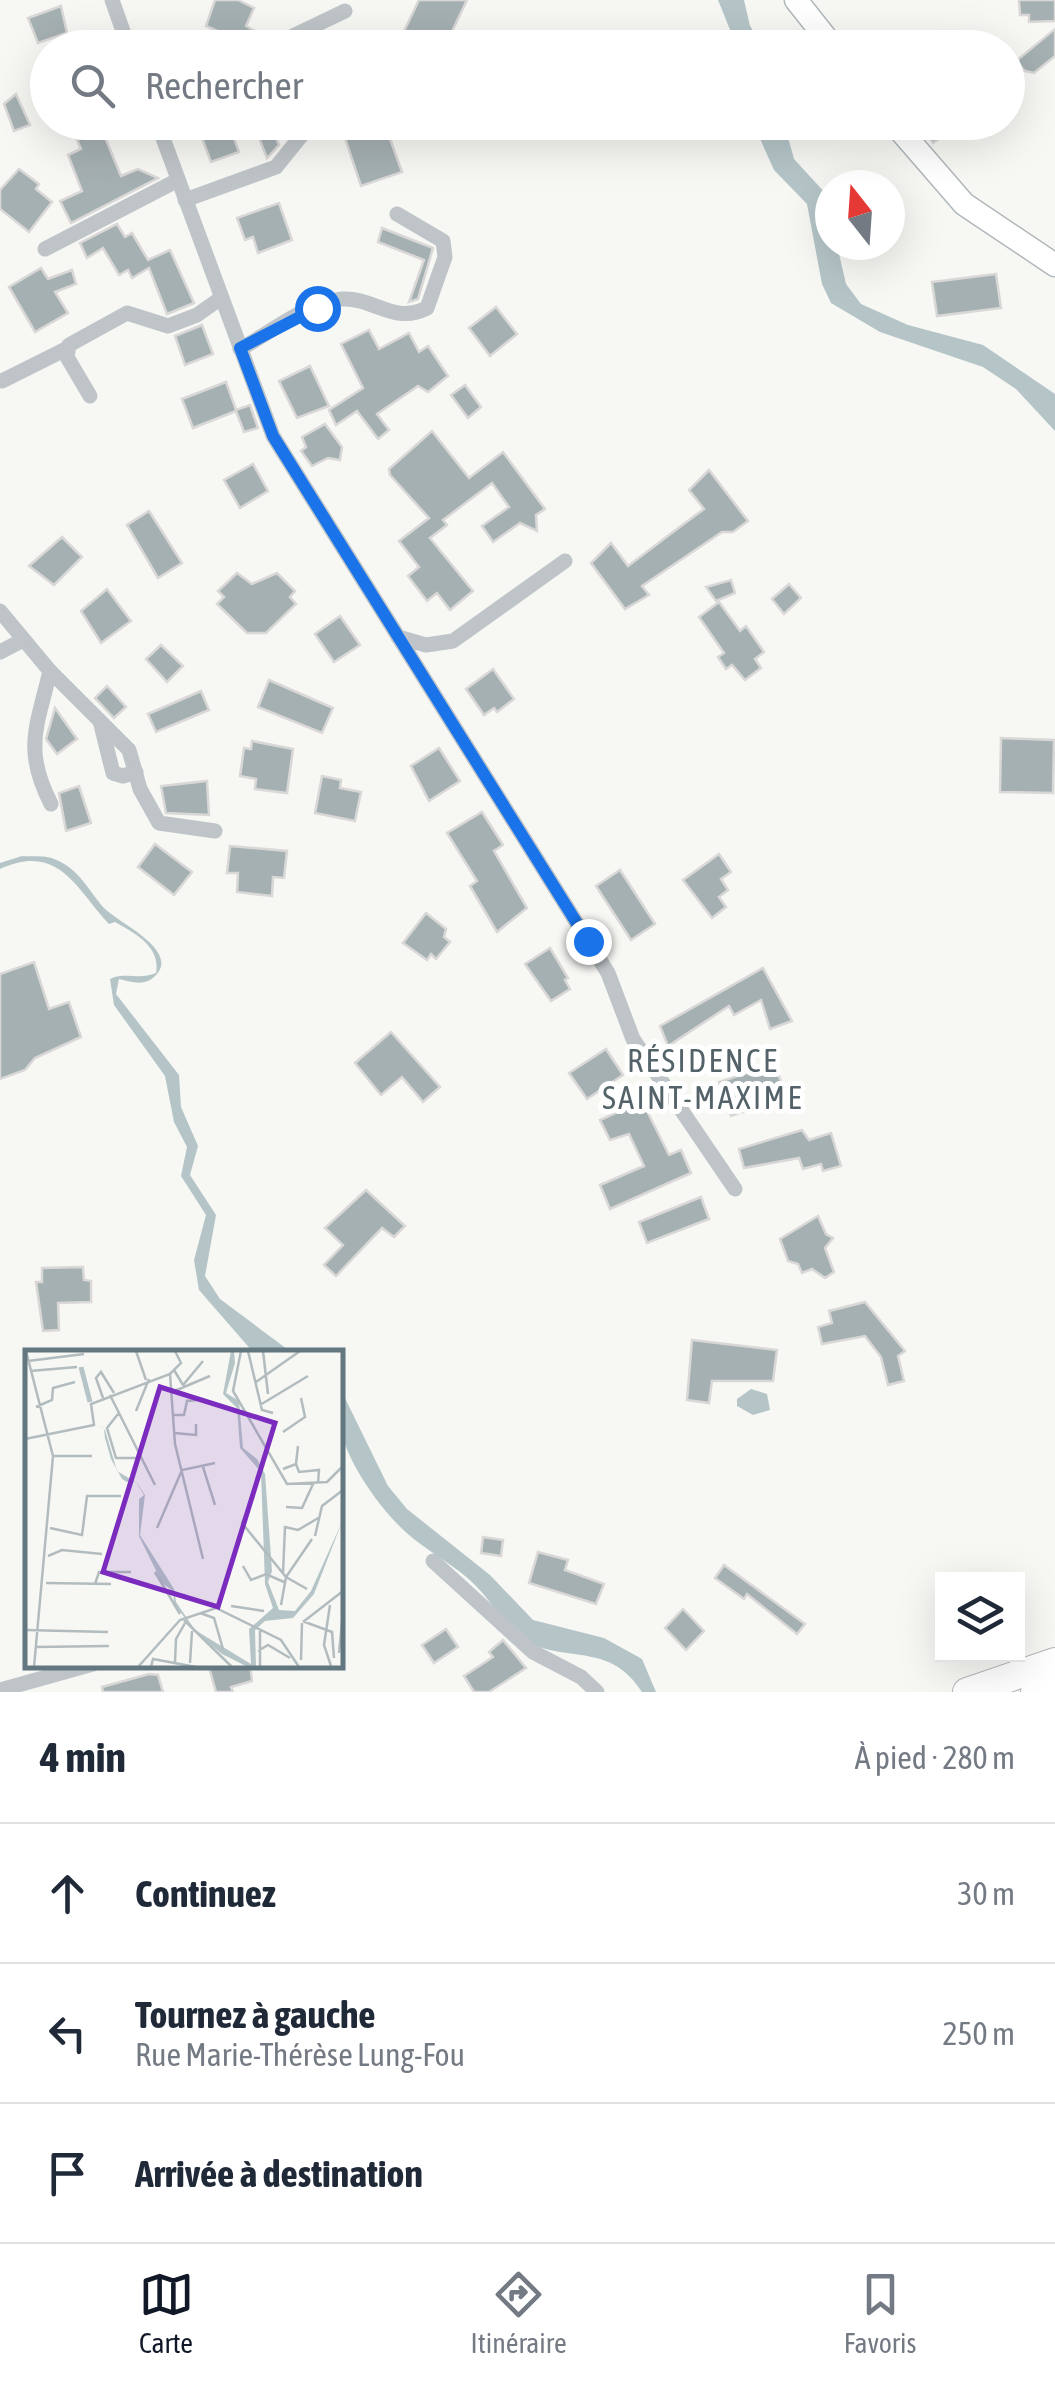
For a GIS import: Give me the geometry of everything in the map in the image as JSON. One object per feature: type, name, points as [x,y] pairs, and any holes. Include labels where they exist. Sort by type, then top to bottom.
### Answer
[{"type":"highway","points":[[967,1692],[1055,1662]]},
{"type":"highway","points":[[1035,1692],[1055,1688]]},
{"type":"main road","points":[[796,0],[820,30]]},
{"type":"main road","points":[[909,140],[964,204],[1055,265]]},
{"type":"street","points":[[112,0],[123,30]]},
{"type":"street","points":[[305,30],[345,11]]},
{"type":"street","points":[[163,140],[273,436],[608,973],[634,1039],[735,1189]]},
{"type":"street","points":[[185,200],[276,166],[298,140]]},
{"type":"street","points":[[45,250],[178,180]]},
{"type":"street","points":[[240,348],[317,308],[346,298],[389,314],[427,308],[444,257],[444,241],[397,214]]},
{"type":"street","points":[[2,381],[128,314],[168,326],[197,316],[221,298]]},
{"type":"street","points":[[66,349],[90,396]]},
{"type":"street","points":[[398,636],[426,645],[453,641],[565,561]]},
{"type":"street","points":[[0,611],[50,671],[129,750],[140,789],[159,823],[214,831]]},
{"type":"street","points":[[0,652],[23,640]]},
{"type":"street","points":[[50,671],[32,747],[34,771],[50,804]]},
{"type":"street","points":[[101,725],[114,773],[123,776],[136,772]]},
{"type":"street","points":[[434,1561],[533,1652],[581,1676],[597,1692]]},
{"type":"street","points":[[0,1690],[82,1667]]},
{"type":"shaded area","points":[[718,0],[744,0],[753,30],[730,30]]},
{"type":"shaded area","points":[[761,140],[789,140],[794,159],[815,182],[815,247],[807,204],[774,170]]},
{"type":"shaded area","points":[[818,260],[840,260],[846,284],[861,304],[908,325],[983,345],[1055,394],[1055,431],[1016,389],[983,367],[880,332],[831,303]]},
{"type":"shaded area","points":[[22,856],[63,863],[104,908],[144,937],[160,956],[161,966],[152,979],[138,983],[119,979],[116,994],[179,1075],[181,1107],[198,1146],[190,1175],[216,1215],[205,1276],[220,1299],[288,1350],[251,1350],[199,1290],[194,1260],[206,1215],[181,1176],[187,1147],[174,1122],[165,1076],[114,1005],[110,979],[156,973],[155,956],[138,936],[115,922],[109,924],[76,884],[52,865],[20,862],[0,869],[0,863]]},
{"type":"shaded area","points":[[751,1389],[767,1394],[770,1410],[753,1415],[737,1406],[737,1399]]},
{"type":"shaded area","points":[[342,1392],[388,1486],[407,1509],[490,1575],[533,1620],[604,1638],[642,1659],[656,1692],[642,1692],[630,1677],[605,1661],[549,1650],[526,1640],[467,1578],[399,1525],[367,1485],[344,1440]]},
{"type":"building","points":[[215,0],[238,0],[254,8],[246,26],[253,30],[215,30],[206,26]]},
{"type":"building","points":[[419,0],[467,0],[453,30],[405,30]]},
{"type":"building","points":[[1019,0],[1055,0],[1055,21],[1029,22],[1029,15],[1020,15]]},
{"type":"building","points":[[61,6],[66,30],[33,30],[28,18]]},
{"type":"building","points":[[1055,29],[1055,56],[1034,73],[1025,71],[1025,54]]},
{"type":"building","points":[[16,94],[30,125],[14,131],[4,104]]},
{"type":"building","points":[[77,140],[106,140],[121,176],[138,169],[158,178],[71,223],[60,201],[82,191],[68,155],[81,149]]},
{"type":"building","points":[[203,140],[235,140],[239,152],[211,162]]},
{"type":"building","points":[[260,140],[277,140],[279,145],[267,158]]},
{"type":"building","points":[[346,140],[390,140],[402,172],[361,186]]},
{"type":"building","points":[[19,169],[39,184],[36,189],[52,202],[29,232],[0,209],[0,190]]},
{"type":"building","points":[[279,203],[292,240],[258,253],[253,237],[245,240],[237,218]]},
{"type":"building","points":[[117,224],[125,237],[132,233],[148,260],[170,250],[194,303],[167,314],[149,268],[132,278],[128,270],[119,275],[103,248],[87,258],[80,243]]},
{"type":"building","points":[[382,228],[433,248],[418,299],[409,302],[424,260],[378,242]]},
{"type":"building","points":[[41,268],[48,279],[72,270],[76,284],[55,292],[68,313],[35,332],[9,287]]},
{"type":"building","points":[[996,274],[1001,308],[937,316],[932,282]]},
{"type":"building","points":[[496,307],[517,334],[490,356],[469,328]]},
{"type":"building","points":[[202,325],[213,354],[185,365],[175,336]]},
{"type":"building","points":[[369,330],[379,349],[409,333],[419,352],[428,346],[448,376],[428,392],[418,386],[377,414],[389,430],[378,439],[357,411],[336,425],[329,410],[363,388],[341,344]]},
{"type":"building","points":[[310,366],[329,406],[297,418],[279,381]]},
{"type":"building","points":[[226,382],[236,410],[250,405],[258,428],[244,432],[236,411],[193,428],[182,399]]},
{"type":"building","points":[[465,385],[481,407],[468,418],[451,395]]},
{"type":"building","points":[[325,424],[342,447],[340,460],[328,458],[312,466],[301,451],[306,447],[302,437]]},
{"type":"building","points":[[432,431],[469,478],[503,452],[545,509],[536,515],[537,531],[520,523],[493,542],[482,526],[509,507],[492,483],[443,520],[447,525],[430,538],[473,591],[450,610],[437,593],[427,601],[408,576],[419,567],[399,541],[429,518],[390,475],[389,469]]},
{"type":"building","points":[[253,464],[268,491],[240,508],[224,480]]},
{"type":"building","points":[[709,470],[748,521],[733,532],[722,532],[642,586],[649,595],[625,609],[591,563],[611,543],[628,566],[704,509],[689,490]]},
{"type":"building","points":[[149,511],[182,563],[158,578],[127,525]]},
{"type":"building","points":[[62,537],[82,557],[54,585],[29,566]]},
{"type":"building","points":[[237,573],[252,584],[277,573],[295,591],[290,597],[296,604],[266,633],[247,633],[217,604],[224,597],[218,591]]},
{"type":"building","points":[[731,580],[735,593],[716,601],[706,587]]},
{"type":"building","points":[[789,584],[801,598],[784,614],[772,599]]},
{"type":"building","points":[[107,589],[131,621],[101,643],[81,611]]},
{"type":"building","points":[[719,602],[740,631],[746,626],[764,652],[755,659],[761,668],[745,680],[732,665],[726,669],[718,657],[724,653],[699,617]]},
{"type":"building","points":[[340,616],[360,645],[334,662],[315,634]]},
{"type":"building","points":[[161,645],[183,666],[167,682],[146,659]]},
{"type":"building","points":[[493,669],[514,699],[497,712],[494,708],[484,715],[466,689]]},
{"type":"building","points":[[269,680],[333,708],[322,733],[258,707]]},
{"type":"building","points":[[107,686],[126,707],[114,718],[95,698]]},
{"type":"building","points":[[201,691],[209,710],[156,732],[148,714]]},
{"type":"building","points":[[55,708],[77,739],[57,754],[46,739]]},
{"type":"building","points":[[1001,738],[1054,740],[1053,793],[1000,792]]},
{"type":"building","points":[[252,741],[293,749],[287,793],[255,789],[256,779],[240,776],[244,748],[251,749]]},
{"type":"building","points":[[439,748],[460,781],[429,801],[411,766]]},
{"type":"building","points":[[322,776],[341,780],[340,788],[361,792],[355,821],[315,813]]},
{"type":"building","points":[[207,781],[209,815],[166,813],[161,786]]},
{"type":"building","points":[[79,786],[91,823],[66,831],[59,793]]},
{"type":"building","points":[[482,812],[503,845],[494,851],[527,908],[497,932],[470,886],[477,881],[447,833]]},
{"type":"building","points":[[155,844],[192,872],[174,895],[138,867]]},
{"type":"building","points":[[230,846],[287,851],[284,878],[273,877],[272,896],[237,892],[238,873],[227,873]]},
{"type":"building","points":[[719,854],[731,872],[721,879],[728,890],[719,897],[726,907],[712,918],[683,880]]},
{"type":"building","points":[[620,870],[655,924],[631,940],[596,886]]},
{"type":"building","points":[[426,913],[446,929],[444,937],[450,942],[436,959],[431,954],[427,960],[403,943]]},
{"type":"building","points":[[550,948],[568,978],[565,980],[570,989],[551,1001],[525,964]]},
{"type":"building","points":[[34,962],[49,1009],[69,1002],[81,1037],[35,1058],[25,1070],[0,1079],[0,974]]},
{"type":"building","points":[[763,968],[792,1021],[770,1029],[761,1000],[734,1015],[729,1006],[668,1046],[660,1026]]},
{"type":"building","points":[[391,1032],[440,1087],[423,1102],[402,1077],[381,1095],[355,1063]]},
{"type":"building","points":[[606,1049],[623,1075],[587,1099],[569,1073]]},
{"type":"building","points":[[775,1064],[786,1097],[731,1116],[719,1082]]},
{"type":"building","points":[[642,1101],[669,1155],[681,1150],[691,1173],[610,1209],[600,1185],[644,1166],[629,1134],[610,1140],[600,1120]]},
{"type":"building","points":[[802,1130],[809,1140],[831,1133],[841,1166],[823,1171],[821,1164],[803,1169],[799,1158],[744,1168],[739,1149]]},
{"type":"building","points":[[366,1190],[405,1226],[394,1237],[382,1228],[336,1276],[324,1265],[343,1245],[325,1228]]},
{"type":"building","points":[[701,1197],[709,1219],[647,1243],[639,1222]]},
{"type":"building","points":[[818,1216],[826,1234],[833,1238],[825,1248],[834,1272],[825,1278],[812,1269],[802,1273],[798,1264],[788,1261],[780,1239]]},
{"type":"building","points":[[83,1267],[84,1280],[91,1281],[91,1302],[58,1303],[59,1330],[43,1331],[36,1282],[42,1282],[42,1268]]},
{"type":"building","points":[[865,1302],[905,1351],[898,1356],[904,1381],[888,1385],[881,1357],[865,1336],[822,1344],[818,1327],[832,1323],[829,1311]]},
{"type":"building","points":[[692,1340],[777,1350],[773,1381],[712,1381],[709,1403],[687,1400]]},
{"type":"building","points":[[483,1537],[503,1540],[501,1556],[481,1553]]},
{"type":"building","points":[[538,1552],[568,1560],[565,1570],[604,1584],[596,1604],[529,1583]]},
{"type":"building","points":[[724,1565],[805,1624],[797,1634],[747,1594],[744,1599],[715,1578]]},
{"type":"building","points":[[683,1609],[704,1631],[686,1650],[665,1628]]},
{"type":"building","points":[[446,1629],[458,1647],[434,1663],[422,1645]]},
{"type":"building","points":[[503,1640],[526,1668],[489,1692],[474,1692],[464,1676],[493,1657],[489,1652]]},
{"type":"building","points":[[209,1667],[250,1667],[252,1681],[231,1687],[233,1692],[216,1692]]},
{"type":"building","points":[[158,1675],[163,1692],[103,1692],[102,1687]]},
{"type":"district","name":"RÉSIDENCE SAINT-MAXIME","points":[[703,1080]]},
{"type":"route","points":[[317,308],[240,348],[273,436],[588,941]]}]
